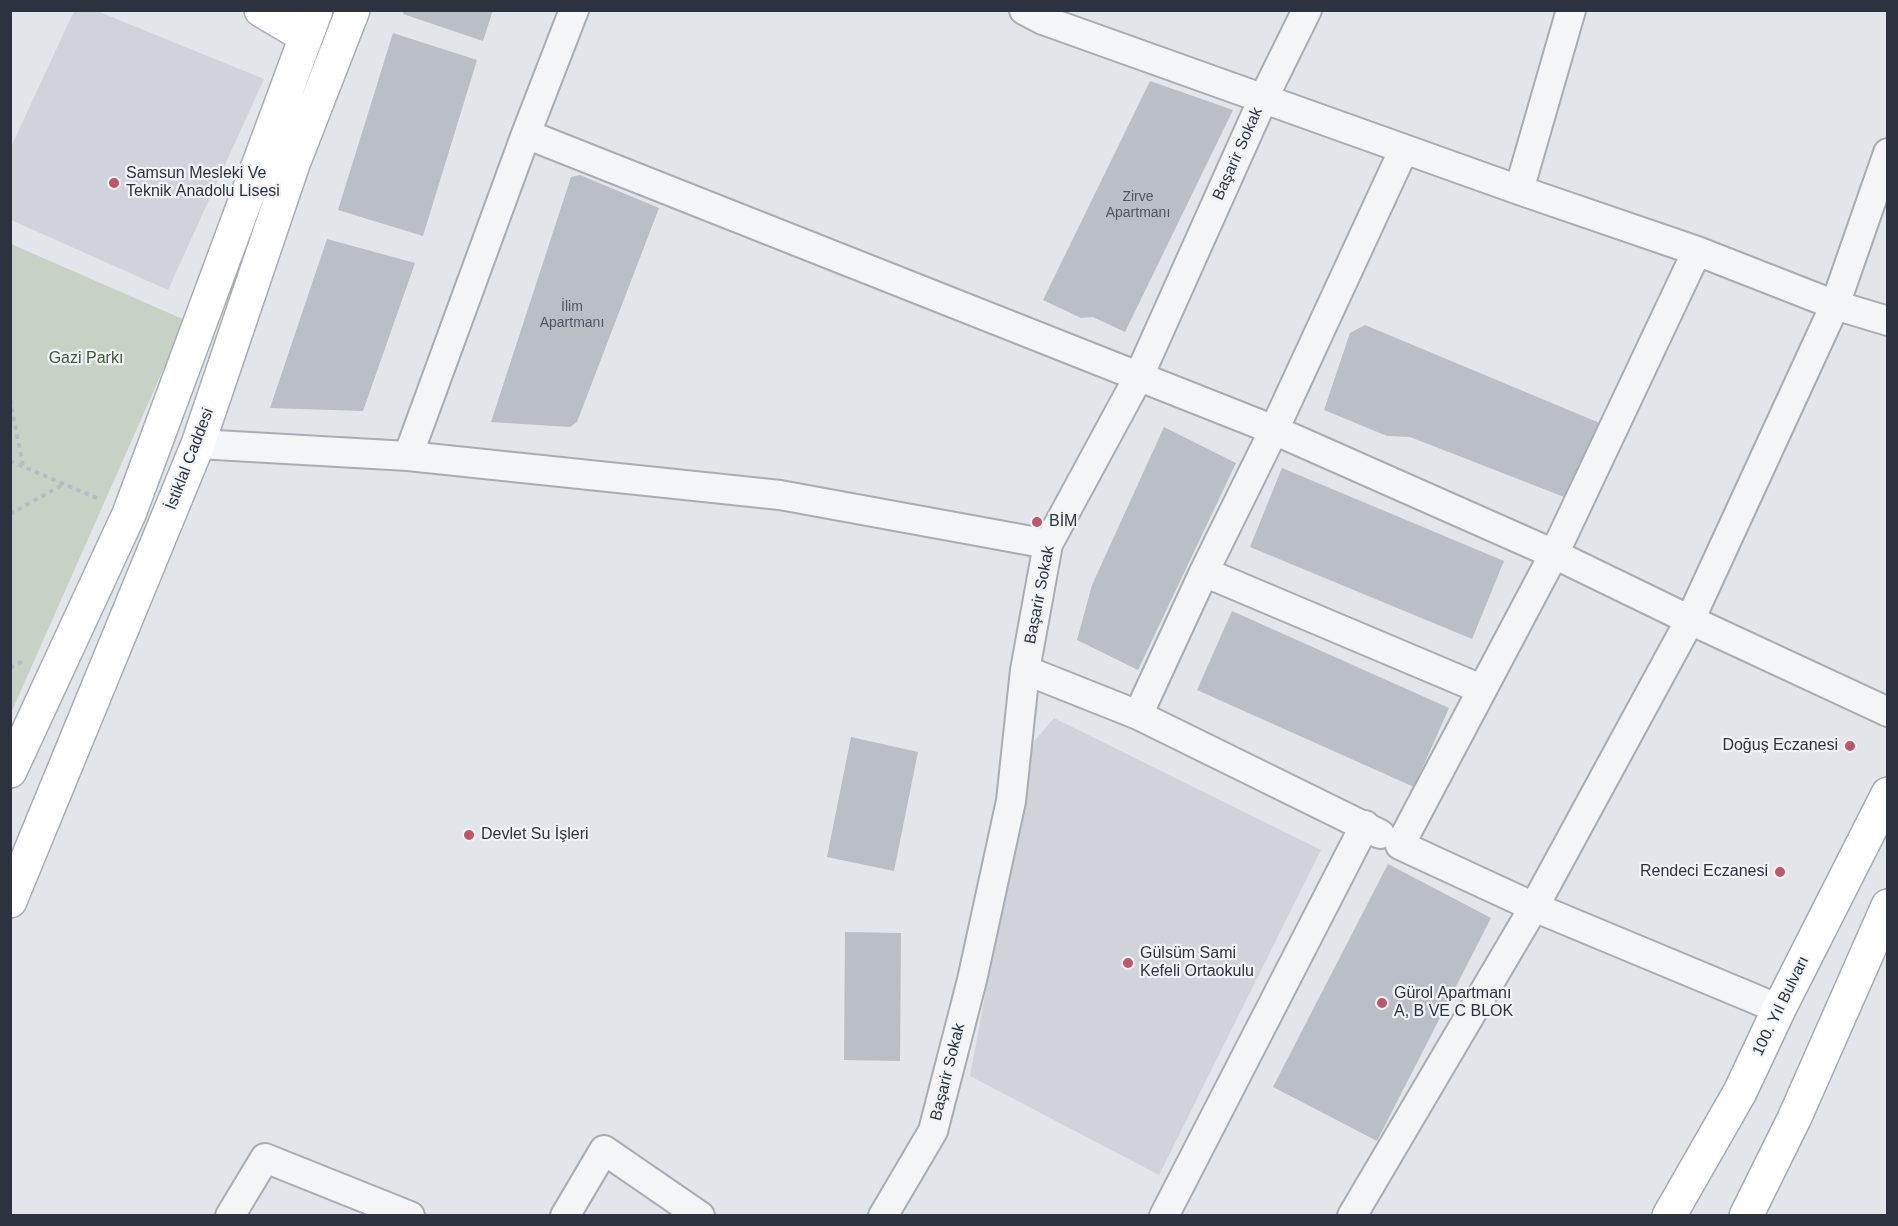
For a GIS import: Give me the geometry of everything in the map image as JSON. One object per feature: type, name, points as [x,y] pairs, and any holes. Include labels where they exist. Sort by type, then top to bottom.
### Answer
[{"type":"main road","points":[[10,771],[129,514],[311,23],[261,10]]},
{"type":"main road","name":"İstiklal Caddesi","points":[[10,901],[198,444],[293,164],[353,10]]},
{"type":"main road","name":"100. Yıl Bulvarı","points":[[1669,1215],[1740,1092],[1887,794]]},
{"type":"main road","points":[[1746,1215],[1794,1119],[1887,906]]},
{"type":"street","points":[[408,456],[574,10]]},
{"type":"street","name":"Başarir Sokak","points":[[883,1215],[933,1131],[972,980],[1011,801],[1025,670],[1048,543],[1140,376],[1263,99],[1307,10]]},
{"type":"street","points":[[1519,190],[1571,10]]},
{"type":"street","points":[[1038,14],[1263,99],[1697,251],[1835,305],[1887,321]]},
{"type":"street","points":[[526,134],[1274,430],[1554,554],[1887,712]]},
{"type":"street","points":[[1138,715],[1204,572],[1274,430],[1404,149]]},
{"type":"street","points":[[1352,1215],[1534,907],[1690,620],[1835,305],[1887,153]]},
{"type":"street","points":[[1400,845],[1554,554],[1697,251]]},
{"type":"street","points":[[198,444],[408,456],[780,495],[1048,543]]},
{"type":"street","points":[[1204,572],[1481,689]]},
{"type":"street","points":[[1025,670],[1138,715],[1365,825],[1400,845],[1534,907],[1779,1009]]},
{"type":"street","points":[[1164,1215],[1365,825]]},
{"type":"street","points":[[564,1215],[604,1150],[700,1215]]},
{"type":"street","points":[[230,1215],[265,1158],[410,1215]]},
{"type":"path","points":[[10,399],[23,466]]},
{"type":"path","points":[[10,461],[106,501]]},
{"type":"path","points":[[10,514],[64,484]]},
{"type":"shaded area","name":"Samsun Mesleki Ve Teknik Anadolu Lisesi","points":[[74,11],[97,11],[264,79],[168,290],[11,220],[11,147]]},
{"type":"shaded area","name":"Gülsüm Sami Kefeli Ortaokulu","points":[[1054,718],[1321,850],[1159,1175],[970,1076],[1032,744]]},
{"type":"green space","name":"Gazi Parkı","points":[[11,244],[185,320],[11,713]]},
{"type":"building","points":[[404,10],[493,10],[483,41],[403,14]]},
{"type":"building","points":[[393,33],[477,60],[423,236],[338,210]]},
{"type":"building","points":[[1150,81],[1233,110],[1125,332],[1093,317],[1081,318],[1043,300]]},
{"type":"building","points":[[580,175],[659,208],[577,422],[570,427],[491,422],[571,177]]},
{"type":"building","points":[[327,239],[415,263],[363,411],[270,408]]},
{"type":"building","points":[[1365,325],[1602,424],[1572,500],[1410,437],[1387,436],[1324,410],[1350,333]]},
{"type":"building","points":[[1164,427],[1236,463],[1138,670],[1077,640],[1092,585]]},
{"type":"building","points":[[1282,468],[1504,561],[1472,639],[1250,547]]},
{"type":"building","points":[[1232,611],[1449,708],[1414,787],[1197,690]]},
{"type":"building","points":[[851,737],[918,752],[894,871],[827,857]]},
{"type":"building","name":"Gürol Apartmanı A, B VE C BLOK","points":[[1388,864],[1491,918],[1377,1141],[1273,1087]]},
{"type":"building","points":[[845,932],[901,933],[900,1061],[844,1060]]},
{"type":"place","name":"Samsun Mesleki Ve Teknik Anadolu Lisesi","points":[[114,183]]},
{"type":"place","name":"BİM","points":[[1037,522]]},
{"type":"place","name":"Doğuş Eczanesi","points":[[1850,746]]},
{"type":"place","name":"Devlet Su İşleri","points":[[469,835]]},
{"type":"place","name":"Rendeci Eczanesi","points":[[1780,872]]},
{"type":"place","name":"Gülsüm Sami Kefeli Ortaokulu","points":[[1128,963]]},
{"type":"place","name":"Gürol Apartmanı A, B VE C BLOK","points":[[1382,1003]]}]
